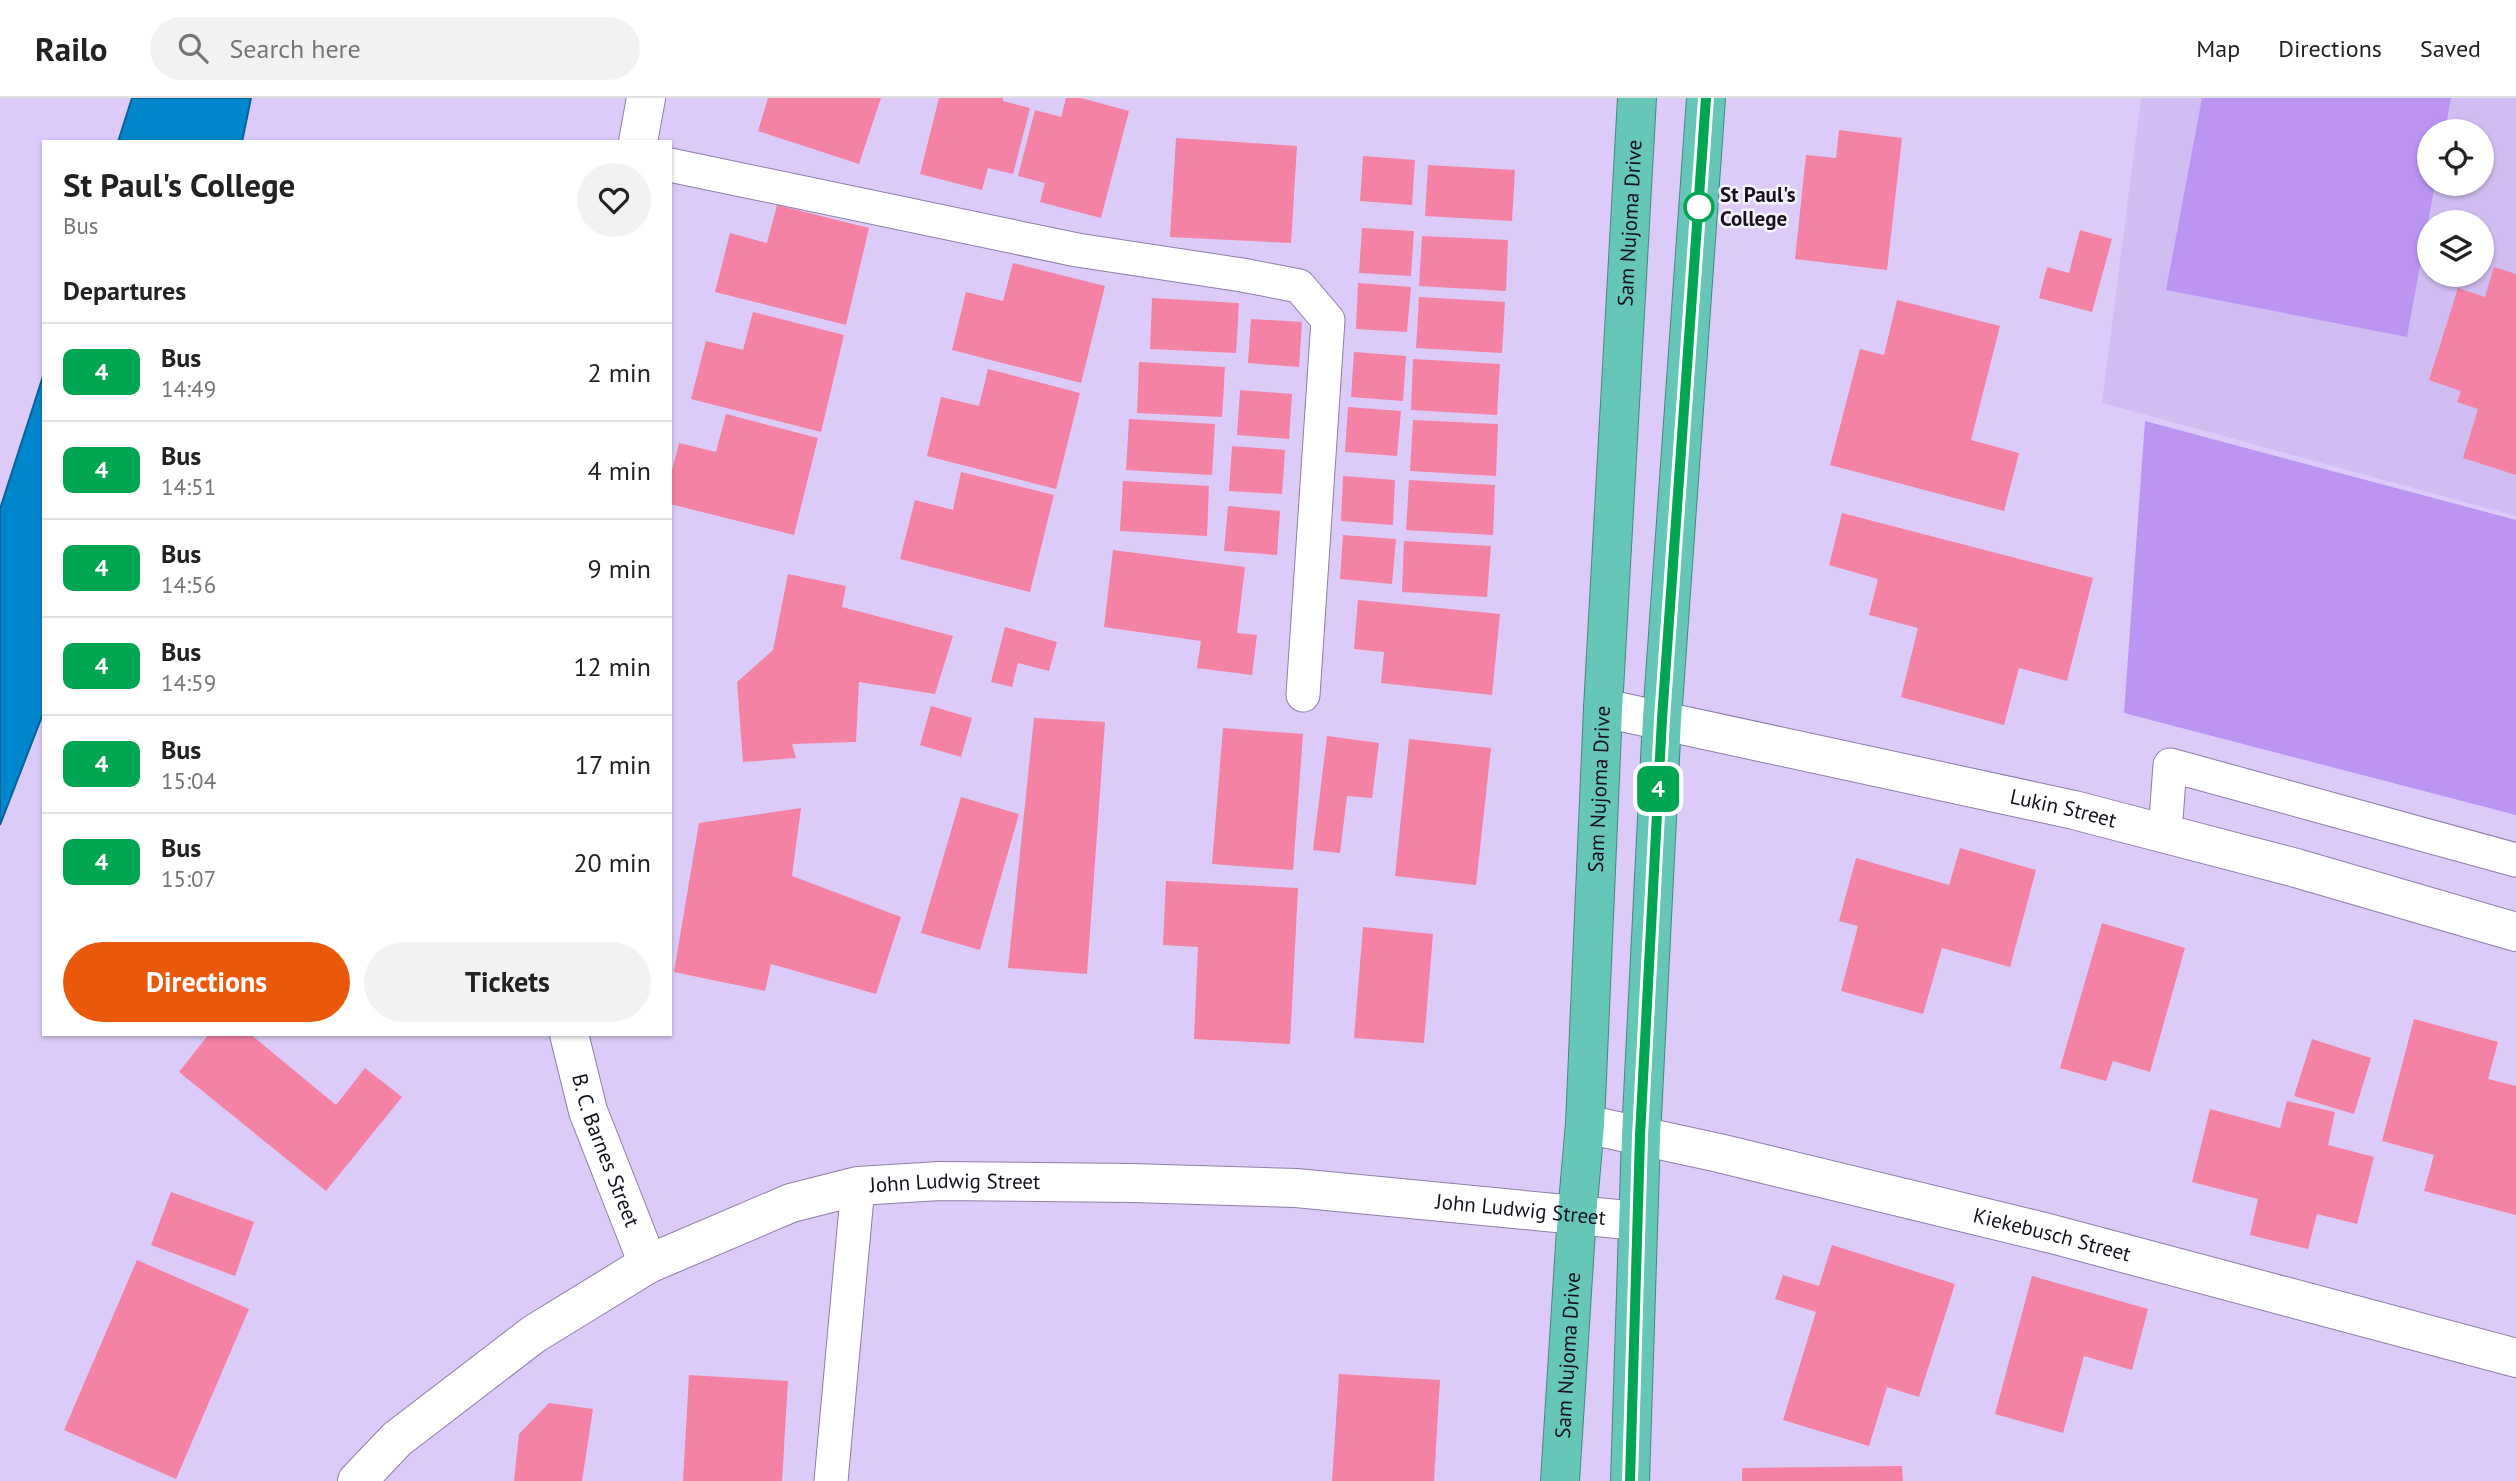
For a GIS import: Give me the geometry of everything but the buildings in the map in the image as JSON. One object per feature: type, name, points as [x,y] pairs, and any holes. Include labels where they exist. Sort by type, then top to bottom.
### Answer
[{"type":"highway","name":"Sam Nujoma Drive","points":[[1560,1481],[1585,1124],[1603,708],[1637,98]]},
{"type":"highway","points":[[1630,1481],[1640,1136],[1662,719],[1706,98]]},
{"type":"street","points":[[638,140],[646,98]]},
{"type":"street","name":"Lukin Street","points":[[1603,708],[2074,810],[2296,868],[2516,932]]},
{"type":"street","name":"B. C. Barnes Street","points":[[569,1036],[588,1111],[648,1264]]},
{"type":"street","name":"Kiekebusch Street","points":[[1585,1124],[1733,1156],[2052,1234],[2516,1358]]},
{"type":"street","name":"John Ludwig Street","points":[[357,1481],[397,1439],[534,1334],[648,1264],[791,1203],[858,1186],[940,1181],[1282,1188],[1638,1221]]},
{"type":"lane","points":[[672,165],[1077,250],[1299,286],[1328,320],[1303,695]]},
{"type":"lane","points":[[2165,833],[2169,765],[2516,860]]},
{"type":"lane","points":[[831,1481],[858,1186]]},
{"type":"shaded area","points":[[2141,98],[2516,98],[2516,516],[2102,403]]},
{"type":"shaded area","points":[[2202,98],[2451,98],[2447,119],[2417,119],[2417,196],[2433,196],[2430,210],[2417,210],[2417,282],[2407,337],[2166,290]]},
{"type":"shaded area","points":[[2145,421],[2516,520],[2516,815],[2124,713]]},
{"type":"water","points":[[132,98],[251,98],[242,140],[119,140]]},
{"type":"water","points":[[42,379],[42,716],[0,825],[0,509]]},
{"type":"bus line","name":"4","points":[[1630,1481],[1640,1136],[1662,719],[1706,98]]},
{"type":"place","name":"St Paul's College","points":[[1699,207]]}]
